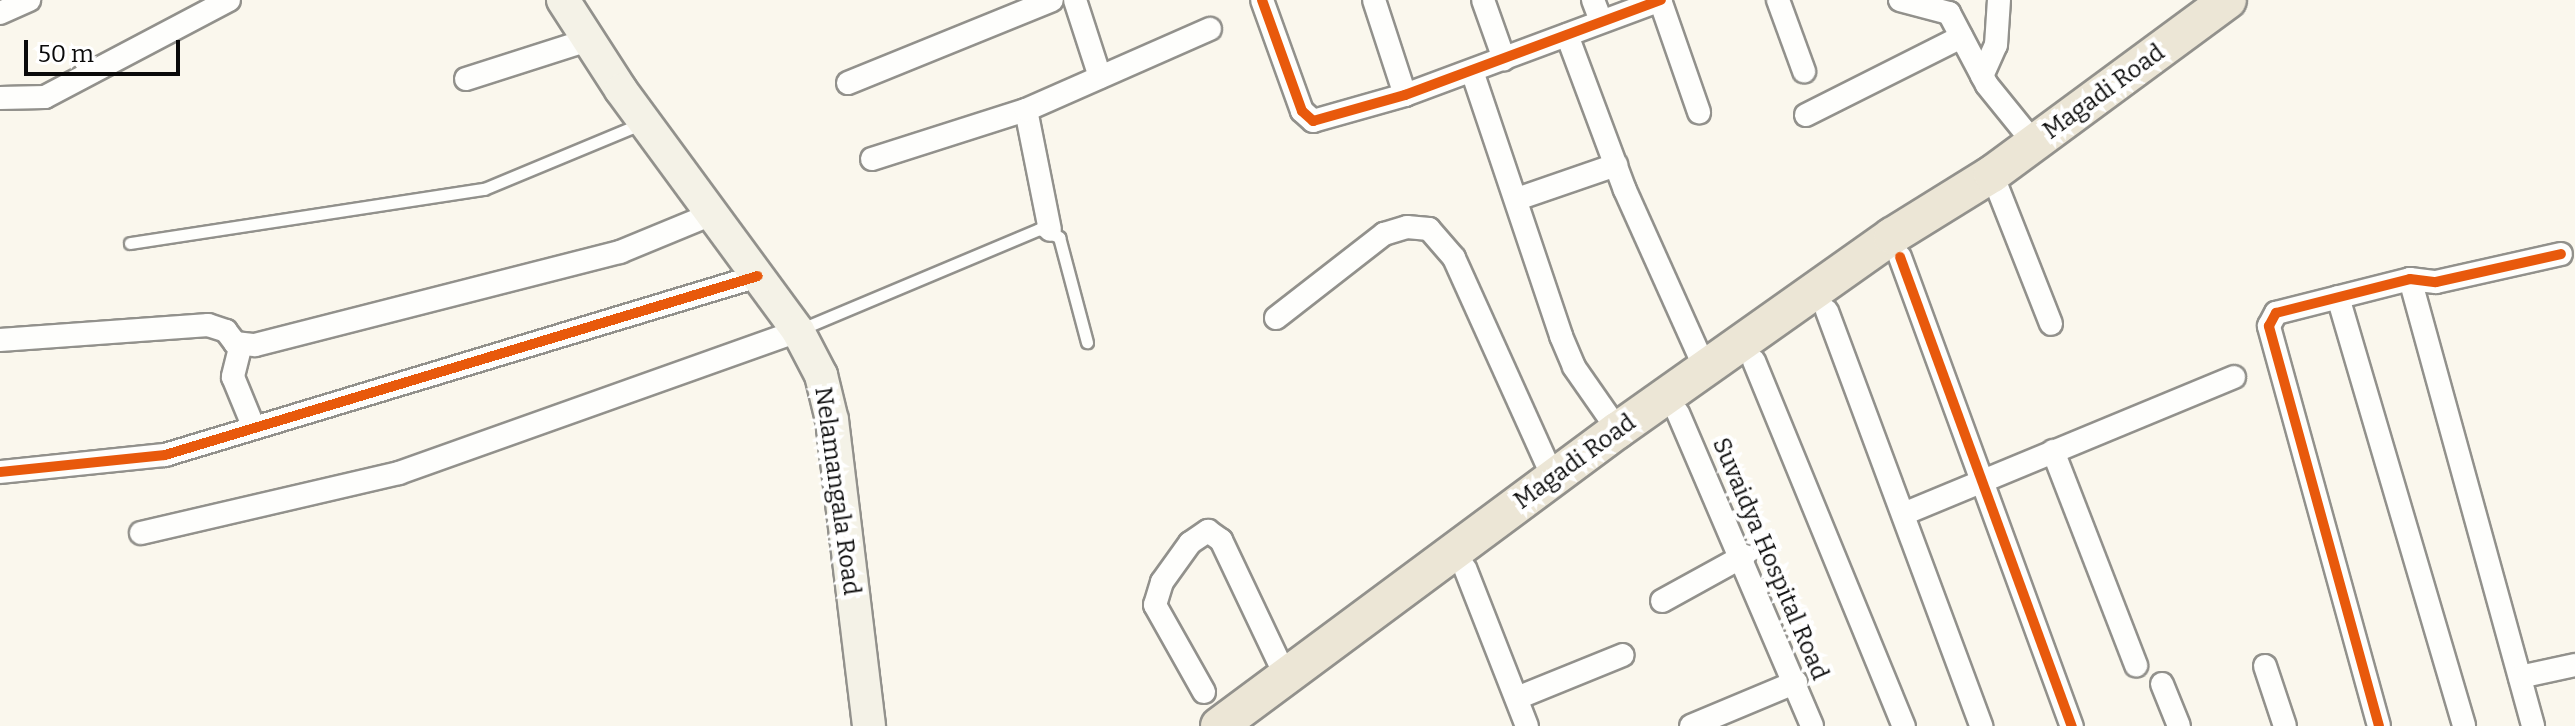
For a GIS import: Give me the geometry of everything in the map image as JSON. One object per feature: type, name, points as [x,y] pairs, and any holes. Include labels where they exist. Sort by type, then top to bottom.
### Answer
[{"type":"main road","name":"Nelamangala Road","points":[[563,0],[645,122],[798,331],[821,375],[832,420],[869,726]]},
{"type":"main road","name":"Magadi Road","points":[[1219,726],[1618,430],[1892,236],[1992,174],[2228,0]]},
{"type":"main road","name":"Magadi Road","points":[[1253,726],[1678,413],[1900,257],[1940,209]]},
{"type":"street","points":[[0,13],[29,0]]},
{"type":"street","points":[[0,98],[45,97],[229,0]]},
{"type":"street","points":[[848,83],[1052,0]]},
{"type":"street","points":[[1075,0],[1100,77]]},
{"type":"street","points":[[1262,0],[1306,118],[1321,120],[1405,95],[1567,35],[1597,11],[1660,0],[1699,112]]},
{"type":"street","points":[[1374,0],[1405,95]]},
{"type":"street","points":[[1483,0],[1504,59]]},
{"type":"street","points":[[1778,0],[1804,71]]},
{"type":"street","points":[[1900,0],[1949,13],[1982,76],[2034,143]]},
{"type":"street","points":[[1982,76],[1996,45],[1999,0]]},
{"type":"street","points":[[872,159],[1026,110],[1210,29]]},
{"type":"street","points":[[1567,35],[1616,165],[1705,368]]},
{"type":"street","points":[[1806,115],[1961,37]]},
{"type":"street","points":[[466,79],[588,40]]},
{"type":"street","points":[[1472,71],[1574,367],[1618,430]]},
{"type":"street","points":[[1026,110],[1044,178],[1050,230]]},
{"type":"street","points":[[1517,199],[1616,165]]},
{"type":"street","points":[[1992,174],[2051,324]]},
{"type":"street","points":[[0,340],[208,325],[226,331],[241,344],[255,345],[533,276],[662,238],[712,214]]},
{"type":"street","points":[[1276,318],[1384,234],[1407,227],[1429,229],[1454,258],[1553,477]]},
{"type":"street","points":[[2379,726],[2269,326],[2276,313],[2410,279],[2436,282],[2561,254]]},
{"type":"street","points":[[1900,257],[2072,726]]},
{"type":"street","points":[[0,472],[132,462],[758,276]]},
{"type":"street","points":[[2410,279],[2533,726]]},
{"type":"street","points":[[2338,297],[2464,726]]},
{"type":"street","points":[[1827,311],[1906,513],[1981,726]]},
{"type":"street","points":[[141,533],[414,468],[798,331]]},
{"type":"street","points":[[241,344],[233,377],[254,428]]},
{"type":"street","points":[[1754,361],[1904,726]]},
{"type":"street","points":[[1906,513],[2234,377]]},
{"type":"street","name":"Suvaidya Hospital Road","points":[[1678,413],[1744,556],[1812,726]]},
{"type":"street","points":[[2053,451],[2136,665]]},
{"type":"street","points":[[1204,692],[1155,605],[1162,582],[1190,543],[1208,531],[1221,540],[1285,675]]},
{"type":"street","points":[[1662,601],[1744,556]]},
{"type":"street","points":[[1465,568],[1527,726]]},
{"type":"street","points":[[1517,698],[1623,655]]},
{"type":"street","points":[[2520,677],[2575,665]]},
{"type":"street","points":[[2265,666],[2285,726]]},
{"type":"street","points":[[1691,726],[1796,682]]},
{"type":"street","points":[[2162,684],[2179,726]]},
{"type":"lane","points":[[130,243],[484,189],[645,122]]},
{"type":"lane","points":[[798,331],[1028,232],[1050,230],[1063,249],[1087,342]]},
{"type":"cycle path","points":[[1262,0],[1302,111],[1313,121],[1405,95],[1661,0]]},
{"type":"cycle path","points":[[2379,726],[2269,326],[2276,313],[2410,279],[2436,282],[2561,254]]},
{"type":"cycle path","points":[[1900,257],[2072,726]]},
{"type":"cycle path","points":[[0,472],[165,455],[758,276]]}]
